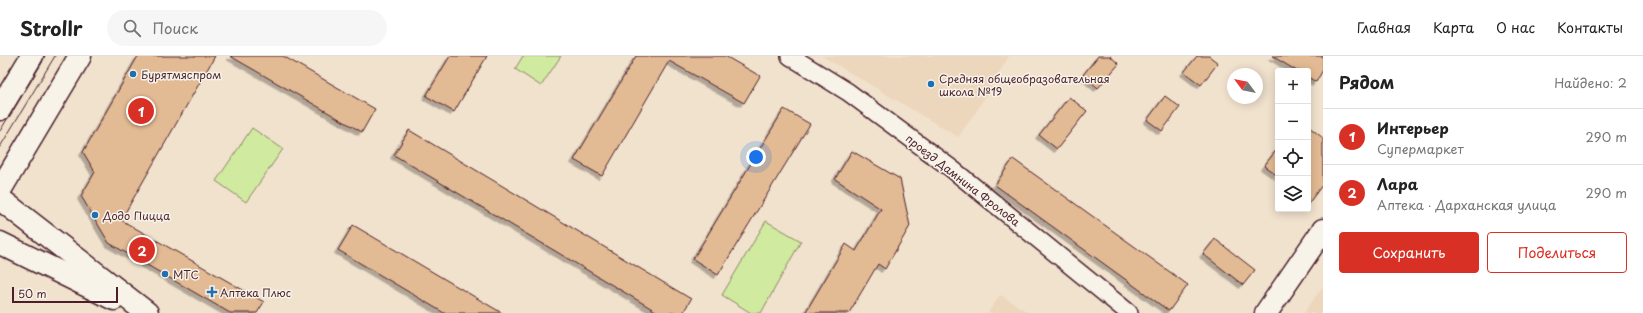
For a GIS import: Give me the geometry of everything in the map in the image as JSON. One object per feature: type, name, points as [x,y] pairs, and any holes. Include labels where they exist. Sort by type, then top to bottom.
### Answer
[{"type":"street","points":[[0,109],[32,56]]},
{"type":"street","points":[[0,190],[80,56]]},
{"type":"street","name":"проезд Дамнина Фролова","points":[[790,56],[848,92],[952,169],[1129,313]]},
{"type":"street","points":[[0,199],[147,313]]},
{"type":"street","points":[[1266,313],[1323,230]]},
{"type":"street","points":[[0,243],[143,313]]},
{"type":"shaded area","name":"Средняя общеобразовательная школа №19","points":[[822,56],[1009,56],[976,112],[958,137]]},
{"type":"shaded area","points":[[1323,286],[1323,313],[1304,313]]},
{"type":"shaded area","points":[[1000,295],[1029,313],[988,313]]},
{"type":"green space","points":[[523,56],[561,56],[541,86],[515,69]]},
{"type":"green space","points":[[252,128],[283,149],[246,202],[216,181]]},
{"type":"green space","points":[[766,221],[801,241],[761,313],[751,313],[722,295]]},
{"type":"building","points":[[138,56],[215,56],[121,220],[264,302],[257,313],[230,313],[109,243],[81,196],[95,172],[83,152]]},
{"type":"building","points":[[230,56],[283,56],[375,109],[362,132]]},
{"type":"building","points":[[450,56],[487,56],[454,112],[426,96]]},
{"type":"building","points":[[636,56],[725,56],[760,76],[744,103],[669,61],[602,176],[574,160]]},
{"type":"building","points":[[1098,56],[1110,56],[1119,64],[1098,88],[1083,75]]},
{"type":"building","points":[[1197,56],[1209,56],[1218,63],[1201,85],[1184,72]]},
{"type":"building","points":[[1272,56],[1323,56],[1323,70],[1316,82],[1311,79],[1311,68],[1292,68]]},
{"type":"building","points":[[1165,96],[1180,107],[1162,131],[1147,120]]},
{"type":"building","points":[[1069,97],[1087,111],[1057,149],[1039,135]]},
{"type":"building","points":[[784,109],[810,124],[718,275],[693,259]]},
{"type":"building","points":[[1311,128],[1323,138],[1323,184],[1311,200]]},
{"type":"building","points":[[409,130],[691,299],[683,313],[659,313],[394,155]]},
{"type":"building","points":[[852,151],[900,179],[910,226],[885,269],[878,264],[849,313],[805,313],[846,244],[856,251],[881,209],[835,179]]},
{"type":"building","points":[[1275,152],[1275,174],[1264,166]]},
{"type":"building","points":[[1013,159],[1188,285],[1169,311],[995,185]]},
{"type":"building","points":[[353,225],[502,313],[444,313],[338,250]]},
{"type":"building","points":[[1215,239],[1255,270],[1243,285],[1203,254]]},
{"type":"tram line","points":[[0,131],[45,56]]},
{"type":"tram line","points":[[0,147],[55,56]]},
{"type":"place","name":"Бурятмяспром","points":[[133,74]]},
{"type":"place","name":"Средняя общеобразовательная школа №19","points":[[931,84]]},
{"type":"place","name":"Интерьер","points":[[141,111]]},
{"type":"place","name":"Додо Пицца","points":[[95,215]]},
{"type":"place","name":"Лара","points":[[142,250]]},
{"type":"place","name":"МТС","points":[[165,274]]},
{"type":"place","name":"Аптека Плюс","points":[[212,292]]}]
